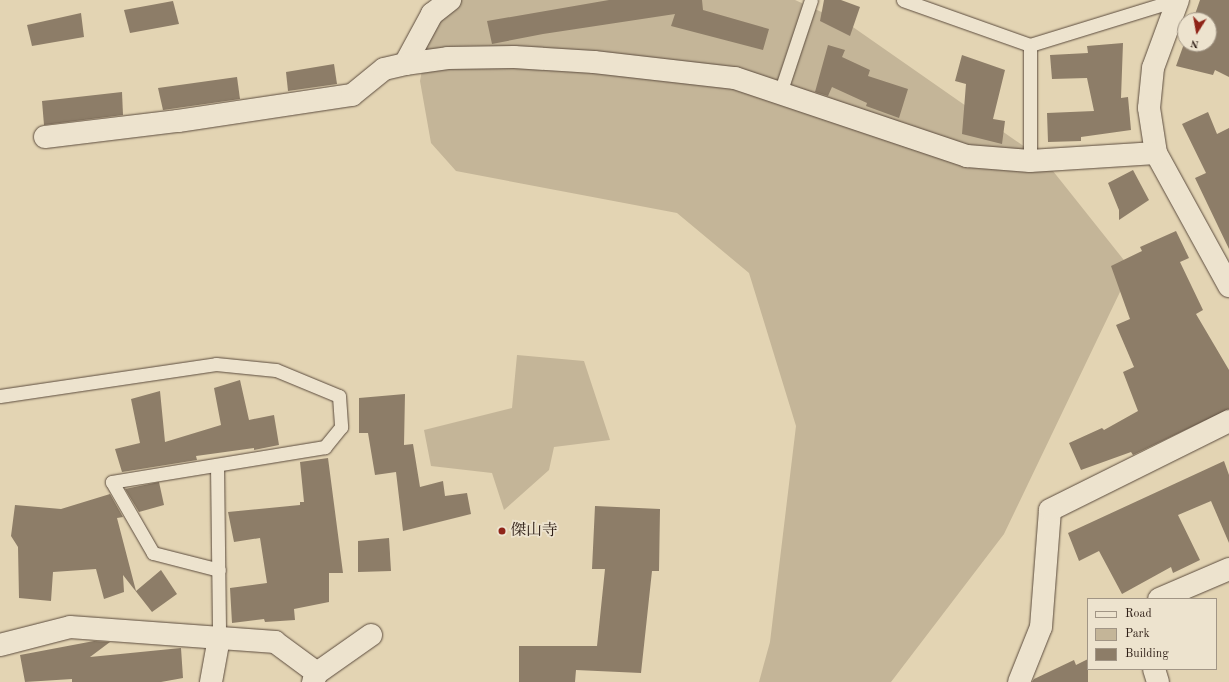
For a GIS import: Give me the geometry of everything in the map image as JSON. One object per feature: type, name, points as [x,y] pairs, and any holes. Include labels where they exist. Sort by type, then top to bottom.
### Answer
[{"type":"street","points":[[405,64],[432,14],[450,0]]},
{"type":"street","points":[[1177,0],[1153,68],[1149,108],[1156,153],[1229,286]]},
{"type":"street","points":[[45,137],[178,122],[352,95],[384,69],[405,64],[448,58],[507,57],[594,62],[735,78],[967,156],[1030,160],[1156,153]]},
{"type":"street","points":[[1019,682],[1041,627],[1050,510],[1229,421]]},
{"type":"street","points":[[1161,598],[1229,569]]},
{"type":"street","points":[[0,645],[70,627],[275,642],[315,677],[371,635]]},
{"type":"street","points":[[211,682],[219,638]]},
{"type":"street","points":[[1154,670],[1158,682]]},
{"type":"lane","points":[[780,93],[811,0]]},
{"type":"lane","points":[[903,0],[1030,45],[1177,0]]},
{"type":"lane","points":[[1030,45],[1030,160]]},
{"type":"lane","points":[[0,396],[216,364],[276,370],[339,396],[341,427],[324,447],[112,482],[153,553],[219,570]]},
{"type":"lane","points":[[217,465],[219,638]]},
{"type":"green space","points":[[462,0],[795,0],[850,25],[1045,161],[1131,269],[1004,534],[891,682],[759,682],[770,642],[796,426],[749,273],[677,213],[456,171],[431,143],[420,81],[434,7]]},
{"type":"green space","points":[[517,355],[584,361],[610,440],[554,447],[549,470],[504,510],[492,473],[431,466],[424,430],[512,408]]},
{"type":"building","points":[[609,0],[702,0],[703,10],[769,29],[763,50],[671,26],[675,14],[543,34],[492,44],[487,21]]},
{"type":"building","points":[[824,0],[841,0],[860,7],[850,36],[820,21]]},
{"type":"building","points":[[1200,0],[1229,0],[1229,77],[1215,70],[1213,75],[1176,66],[1181,52],[1217,52],[1217,12],[1196,12]]},
{"type":"building","points":[[173,1],[179,24],[130,33],[124,10]]},
{"type":"building","points":[[81,13],[84,37],[32,46],[27,25]]},
{"type":"building","points":[[1123,43],[1121,98],[1128,97],[1131,130],[1081,137],[1081,141],[1048,142],[1047,113],[1094,111],[1087,78],[1052,79],[1050,55],[1088,53],[1087,46]]},
{"type":"building","points":[[828,45],[845,50],[842,57],[870,70],[868,76],[908,89],[899,118],[866,106],[867,103],[832,87],[828,96],[815,92]]},
{"type":"building","points":[[962,55],[1005,70],[993,119],[1005,121],[1002,144],[962,134],[966,84],[955,81]]},
{"type":"building","points":[[334,64],[337,84],[288,91],[286,72]]},
{"type":"building","points":[[237,77],[240,99],[163,110],[158,88]]},
{"type":"building","points":[[122,92],[123,115],[44,125],[42,101]]},
{"type":"building","points":[[1208,112],[1217,134],[1229,128],[1229,249],[1195,178],[1206,173],[1182,124]]},
{"type":"building","points":[[1133,170],[1149,200],[1119,220],[1119,210],[1108,183]]},
{"type":"building","points":[[1176,231],[1189,258],[1180,262],[1203,310],[1196,314],[1229,370],[1229,409],[1133,455],[1131,452],[1081,470],[1069,443],[1102,428],[1104,430],[1138,411],[1123,372],[1134,367],[1116,325],[1130,319],[1111,266],[1142,251],[1140,247]]},
{"type":"building","points":[[240,380],[249,420],[274,415],[279,445],[254,450],[254,448],[196,456],[197,460],[122,472],[115,449],[140,443],[131,399],[160,391],[165,442],[221,425],[214,388]]},
{"type":"building","points":[[405,394],[404,445],[413,444],[420,487],[443,481],[445,496],[467,493],[471,514],[403,531],[396,472],[375,475],[368,433],[359,433],[359,398]]},
{"type":"building","points":[[328,458],[343,573],[329,573],[329,602],[294,609],[295,620],[265,622],[264,619],[232,623],[230,588],[267,583],[260,538],[234,542],[228,512],[300,505],[300,502],[304,502],[300,462]]},
{"type":"building","points":[[1224,461],[1229,475],[1229,543],[1211,501],[1178,515],[1200,560],[1173,573],[1171,567],[1122,594],[1099,551],[1079,561],[1068,533]]},
{"type":"building","points":[[159,482],[164,505],[139,512],[125,489]]},
{"type":"building","points":[[110,494],[123,517],[117,518],[136,591],[161,570],[177,594],[152,612],[123,575],[124,592],[104,599],[96,569],[53,572],[51,601],[19,598],[18,547],[11,536],[15,505],[61,509]]},
{"type":"building","points":[[595,506],[660,509],[659,571],[652,571],[641,673],[576,670],[575,682],[519,682],[519,646],[597,646],[605,569],[592,569]]},
{"type":"building","points":[[389,538],[391,571],[358,572],[358,541]]},
{"type":"building","points":[[94,641],[110,642],[90,657],[181,648],[183,678],[161,682],[72,682],[72,679],[25,682],[20,655]]},
{"type":"building","points":[[1074,660],[1076,665],[1087,660],[1088,682],[1032,682],[1034,679]]},
{"type":"place","name":"傑山寺","points":[[502,531]]}]
